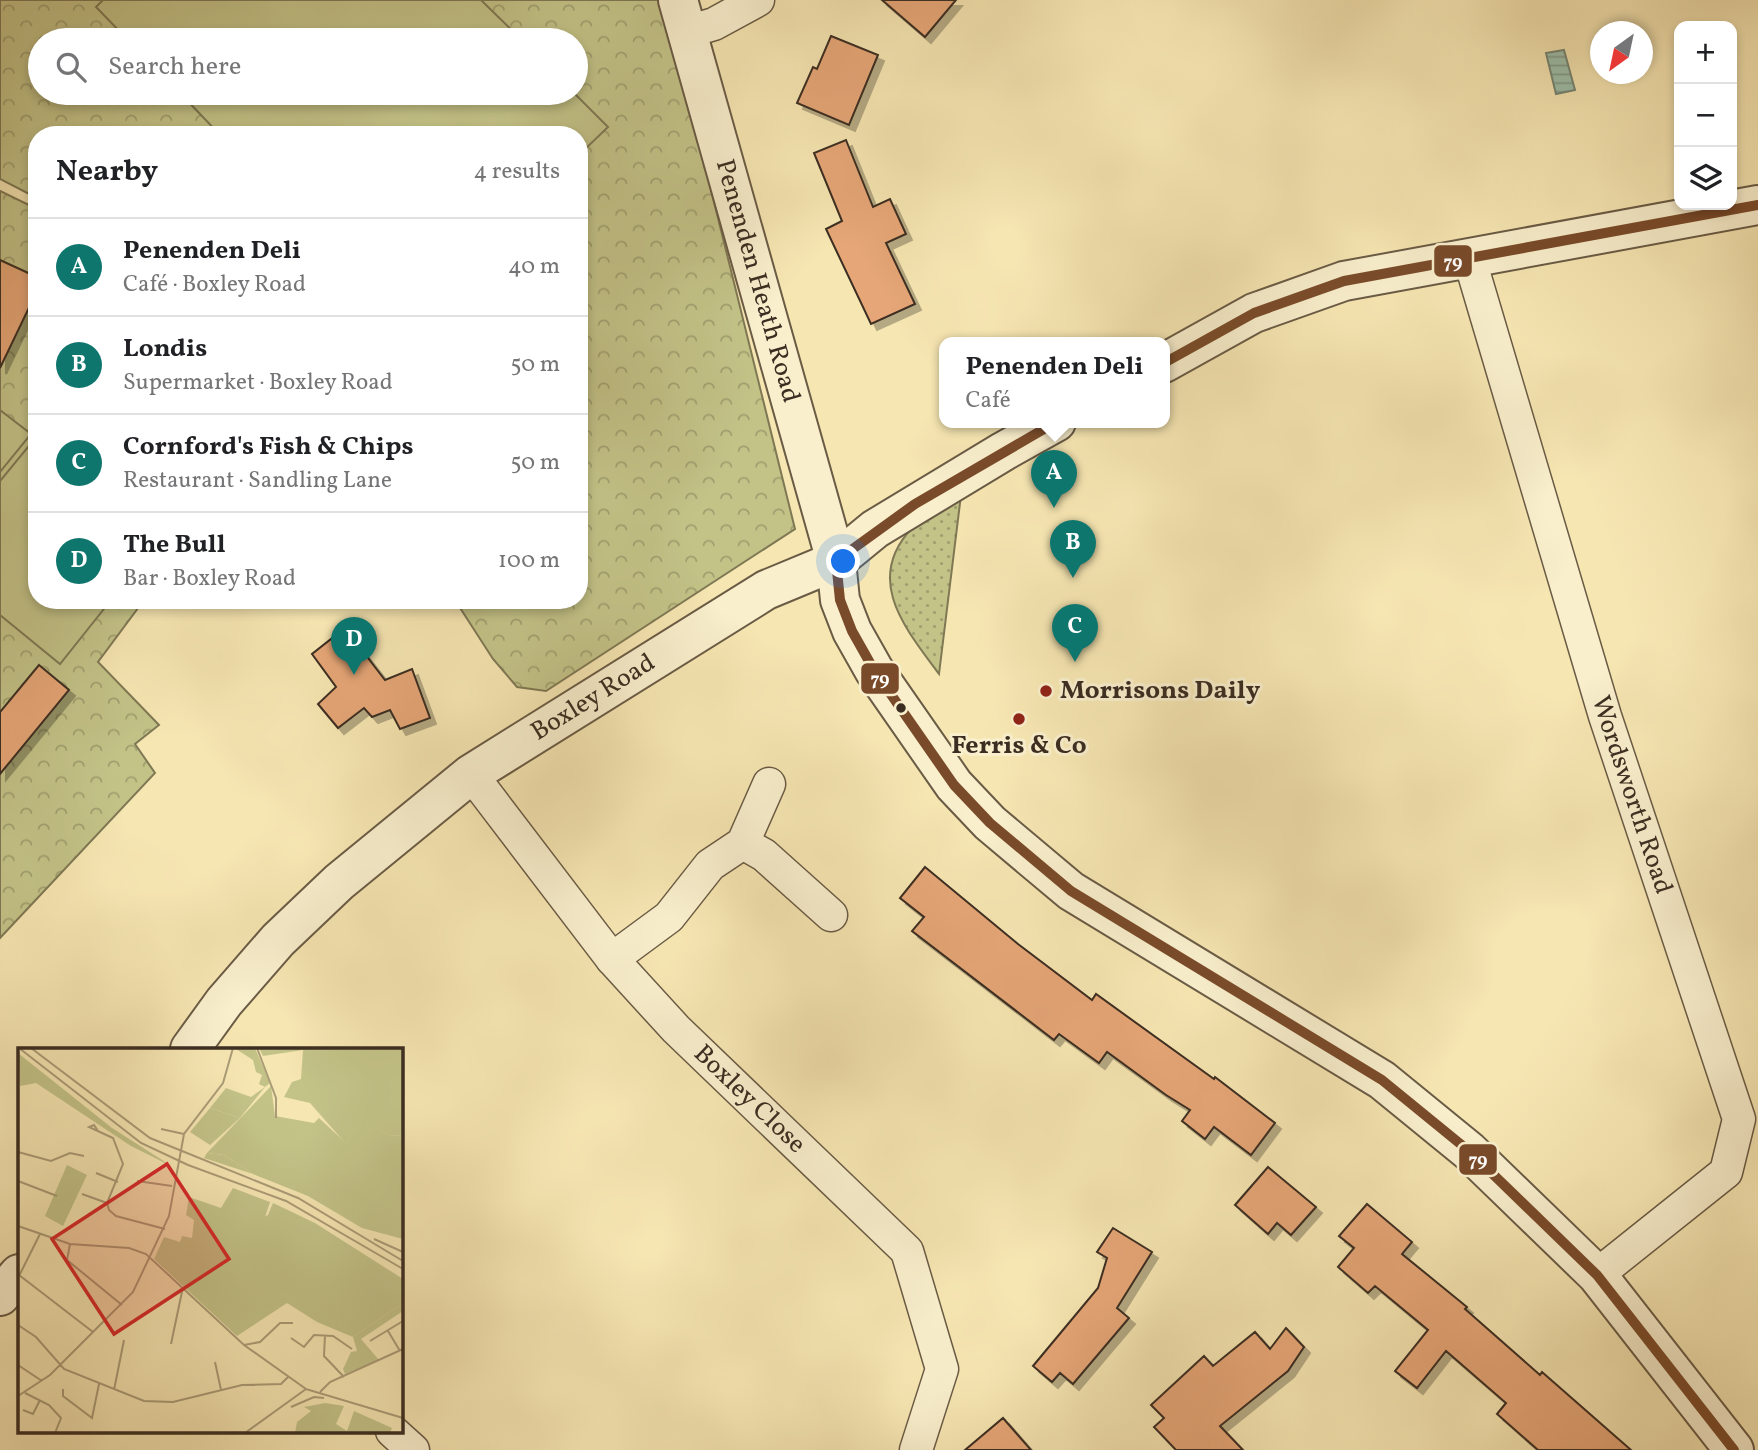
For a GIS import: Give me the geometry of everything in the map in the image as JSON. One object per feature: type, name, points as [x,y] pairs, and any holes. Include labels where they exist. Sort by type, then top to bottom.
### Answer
[{"type":"street","points":[[682,16],[713,24],[758,0]]},
{"type":"street","name":"Penenden Heath Road","points":[[682,16],[836,561],[840,600],[852,631],[874,670],[954,785],[990,824],[1071,891],[1381,1080],[1469,1151],[1597,1275],[1734,1450]]},
{"type":"street","points":[[1170,360],[1254,313],[1344,281],[1758,205]]},
{"type":"street","name":"Wordsworth Road","points":[[1469,257],[1605,716],[1739,1119],[1726,1172],[1597,1275]]},
{"type":"street","name":"Boxley Road","points":[[191,1048],[224,1002],[278,940],[339,882],[471,774],[766,590],[836,561],[875,529],[1045,428]]},
{"type":"street","name":"Boxley Close","points":[[471,774],[612,958],[676,1030],[906,1251],[942,1368],[916,1450]]},
{"type":"street","points":[[612,958],[669,917],[710,865],[743,843],[769,784]]},
{"type":"street","points":[[743,843],[764,855],[831,915]]},
{"type":"street","points":[[0,1296],[18,1275]]},
{"type":"street","points":[[393,1432],[413,1450]]},
{"type":"green space","points":[[0,0],[664,0],[795,529],[546,691],[517,687],[493,659],[461,609],[588,609],[588,126],[28,126],[28,193],[0,179]]},
{"type":"green space","points":[[103,0],[481,0],[510,28],[116,28],[96,7]]},
{"type":"green space","points":[[191,105],[586,105],[608,127],[588,146],[588,126],[211,126]]},
{"type":"green space","points":[[0,191],[28,205],[28,609],[137,609],[98,662],[159,725],[135,744],[155,773],[0,938]]},
{"type":"green space","points":[[0,410],[28,432],[28,438],[0,472]]},
{"type":"green space","points":[[28,447],[28,609],[104,609],[60,664],[0,615],[0,481]]},
{"type":"green space","points":[[961,495],[939,674],[914,640],[895,604],[890,585],[891,566],[898,547],[912,528],[929,514]]},
{"type":"shaded area","points":[[1564,50],[1575,90],[1556,94],[1546,53]]},
{"type":"building","points":[[882,0],[956,0],[925,37]]},
{"type":"building","points":[[831,36],[878,55],[849,125],[797,103],[813,67],[817,69]]},
{"type":"building","points":[[846,140],[873,207],[890,199],[906,234],[886,243],[915,304],[871,324],[826,229],[842,221],[814,153]]},
{"type":"building","points":[[0,260],[28,273],[28,310],[0,368]]},
{"type":"building","points":[[345,628],[385,680],[412,669],[430,718],[400,729],[390,710],[372,717],[364,708],[338,728],[318,704],[336,687],[312,654]]},
{"type":"building","points":[[39,665],[69,690],[0,774],[0,712]]},
{"type":"building","points":[[925,867],[1018,944],[1092,1000],[1096,994],[1214,1079],[1215,1077],[1275,1123],[1251,1155],[1214,1127],[1205,1139],[1182,1121],[1190,1110],[1107,1052],[1099,1063],[1059,1034],[1054,1040],[912,931],[924,917],[900,898]]},
{"type":"building","points":[[1268,1167],[1316,1207],[1291,1235],[1277,1223],[1268,1234],[1235,1205]]},
{"type":"building","points":[[1367,1204],[1412,1242],[1402,1254],[1467,1307],[1465,1309],[1540,1375],[1542,1372],[1631,1450],[1538,1450],[1497,1414],[1506,1403],[1446,1351],[1417,1388],[1395,1371],[1428,1330],[1375,1286],[1368,1293],[1338,1267],[1354,1248],[1339,1236]]},
{"type":"building","points":[[1113,1228],[1152,1252],[1117,1308],[1129,1318],[1073,1384],[1060,1373],[1052,1382],[1033,1366],[1098,1288],[1107,1258],[1097,1252]]},
{"type":"building","points":[[1286,1328],[1304,1347],[1288,1371],[1220,1426],[1243,1450],[1176,1450],[1154,1427],[1164,1418],[1151,1405],[1204,1356],[1213,1366],[1255,1332],[1270,1349]]},
{"type":"building","points":[[1003,1418],[1031,1450],[965,1450]]},
{"type":"transit line","name":"79","points":[[1170,360],[1254,313],[1344,281],[1758,205]]},
{"type":"transit line","name":"79","points":[[1046,428],[915,504],[836,561],[840,600],[852,631],[874,670],[954,785],[990,823],[1071,891],[1382,1080],[1469,1151],[1597,1275],[1734,1450]]},
{"type":"place","name":"Penenden Deli","points":[[1054,508]]},
{"type":"place","name":"Londis","points":[[1073,578]]},
{"type":"place","name":"Cornford's Fish & Chips","points":[[1075,662]]},
{"type":"place","name":"The Bull","points":[[354,675]]},
{"type":"place","name":"Morrisons Daily","points":[[1046,691]]},
{"type":"place","name":"Ferris & Co","points":[[1019,719]]}]
